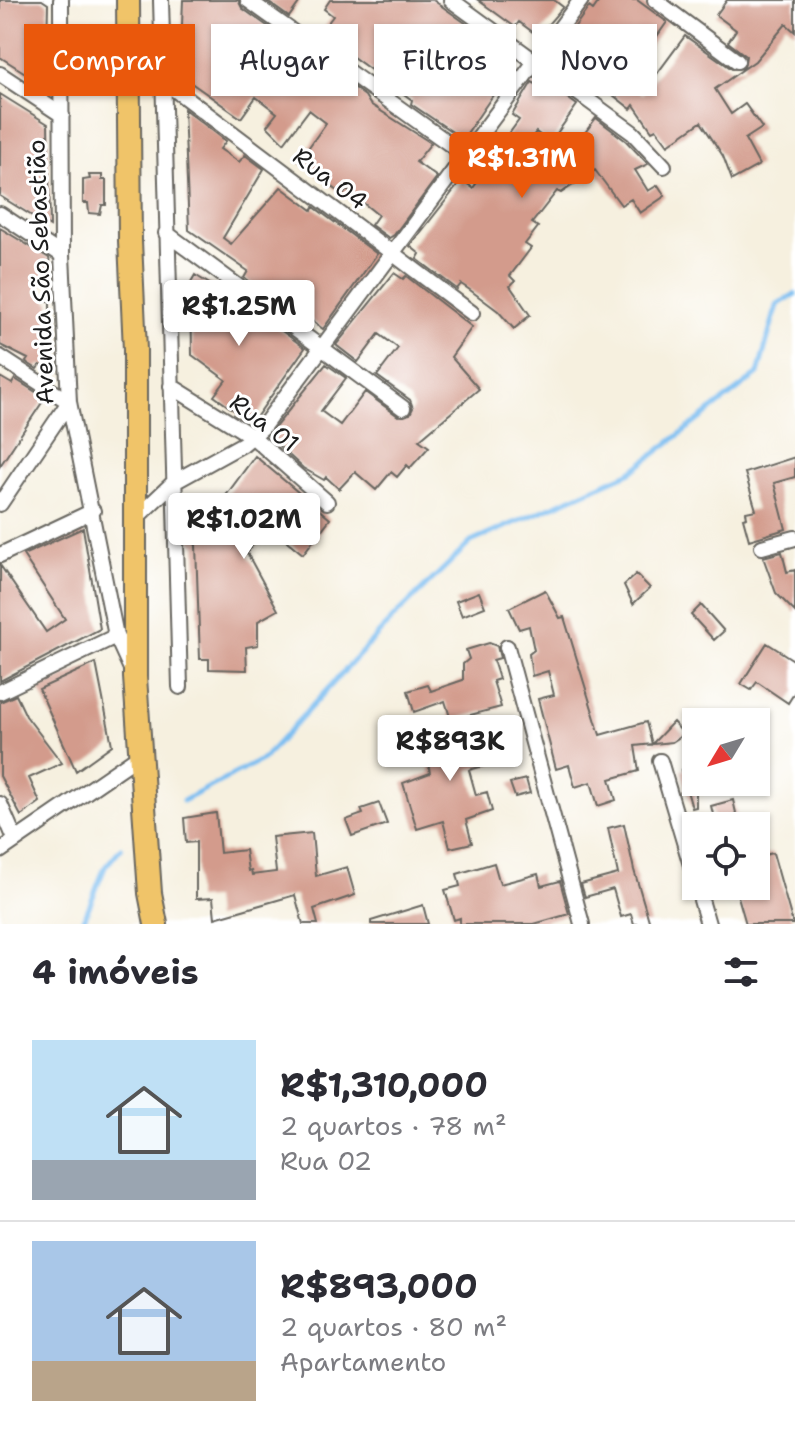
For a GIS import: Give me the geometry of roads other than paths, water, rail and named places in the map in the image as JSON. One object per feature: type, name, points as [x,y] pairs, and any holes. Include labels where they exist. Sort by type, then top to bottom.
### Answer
[{"type":"main road","name":"Avenida São Sebastião","points":[[128,0],[135,677],[150,893],[156,924]]},
{"type":"main road","name":"Avenida São Sebastião","points":[[146,924],[150,893]]},
{"type":"street","name":"Avenida São Sebastião","points":[[61,0],[62,255],[69,402],[116,636],[135,677]]},
{"type":"street","points":[[161,0],[161,24]]},
{"type":"street","points":[[248,0],[465,155]]},
{"type":"street","points":[[451,0],[532,59]]},
{"type":"street","points":[[563,24],[581,0]]},
{"type":"street","points":[[655,0],[737,61]]},
{"type":"street","points":[[134,521],[174,482],[253,437],[323,348],[532,65]]},
{"type":"street","points":[[0,74],[62,115]]},
{"type":"street","points":[[162,96],[180,687]]},
{"type":"street","name":"Rua 04","points":[[183,96],[472,313]]},
{"type":"street","points":[[583,96],[633,133],[664,166]]},
{"type":"street","points":[[0,214],[62,255]]},
{"type":"street","points":[[166,233],[403,408]]},
{"type":"street","points":[[0,357],[69,402],[1,500]]},
{"type":"street","name":"Rua 01","points":[[171,386],[253,437],[327,502]]},
{"type":"street","points":[[0,555],[93,511]]},
{"type":"street","points":[[762,547],[795,538]]},
{"type":"street","points":[[0,692],[116,636]]},
{"type":"street","points":[[507,647],[582,924]]},
{"type":"street","points":[[0,851],[140,755]]},
{"type":"street","points":[[660,761],[682,834]]},
{"type":"street","points":[[0,804],[15,839]]},
{"type":"street","points":[[701,900],[708,924]]},
{"type":"waterway","points":[[183,801],[263,759],[396,615],[471,542],[631,472],[758,374],[777,305],[795,294]]},
{"type":"waterway","points":[[82,924],[105,867],[121,848]]}]
